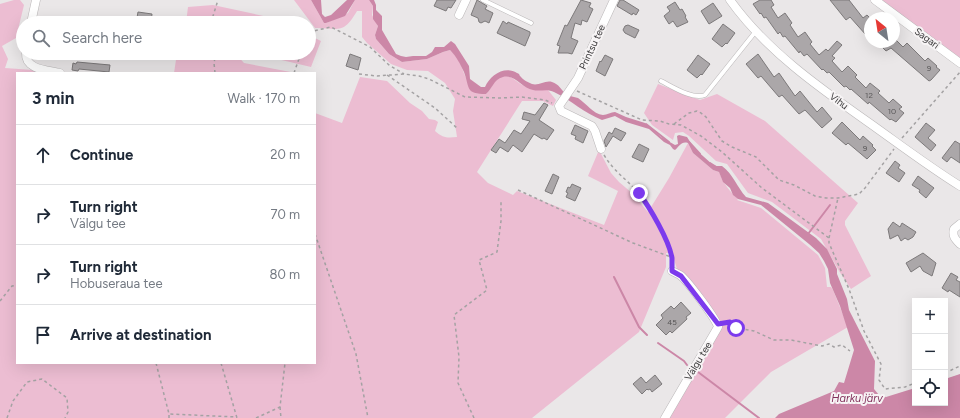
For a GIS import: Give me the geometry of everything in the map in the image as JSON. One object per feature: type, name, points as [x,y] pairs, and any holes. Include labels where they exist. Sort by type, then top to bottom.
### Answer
[{"type":"street","points":[[33,16],[36,0]]},
{"type":"street","points":[[459,15],[466,0]]},
{"type":"street","name":"Printsu tee","points":[[559,106],[578,78],[614,0]]},
{"type":"street","name":"Vihu","points":[[730,0],[756,31],[784,58],[815,83],[898,144],[937,172],[960,186]]},
{"type":"street","name":"Sagari","points":[[875,0],[960,63]]},
{"type":"street","points":[[27,60],[34,67],[56,72]]},
{"type":"street","points":[[559,106],[561,111],[592,126],[601,149]]},
{"type":"street","points":[[960,224],[954,229],[953,233],[954,239],[960,244]]},
{"type":"street","points":[[672,271],[681,276],[718,324]]},
{"type":"street","name":"Välgu tee","points":[[665,418],[714,335],[718,324]]},
{"type":"lane","points":[[483,0],[531,23]]},
{"type":"lane","points":[[661,81],[693,96],[700,97],[705,95],[756,31]]},
{"type":"path","points":[[213,16],[218,0]]},
{"type":"path","points":[[316,30],[331,27],[370,47],[389,65],[404,74]]},
{"type":"path","points":[[215,60],[215,72]]},
{"type":"path","points":[[294,72],[299,60]]},
{"type":"path","points":[[674,124],[689,113],[697,111],[706,117],[722,141],[756,157],[779,180],[794,184],[815,196],[838,198],[859,194],[862,191],[898,144],[960,72]]},
{"type":"path","points":[[359,74],[377,76],[404,74],[429,79],[465,97],[522,97],[545,100],[559,106]]},
{"type":"path","points":[[387,75],[435,108],[457,128]]},
{"type":"path","points":[[567,93],[642,120],[649,122],[660,121],[669,124],[681,125],[688,128],[722,152],[762,188],[829,238]]},
{"type":"path","points":[[601,149],[614,170],[639,193],[650,208],[672,257],[672,271]]},
{"type":"path","points":[[518,190],[633,243],[672,257]]},
{"type":"path","points":[[838,198],[829,243],[849,290],[864,331],[881,364],[879,380],[885,389],[905,387],[912,384]]},
{"type":"path","points":[[474,418],[458,383],[459,357],[454,315],[487,290],[479,260],[497,252],[501,221],[501,201]]},
{"type":"path","points":[[316,238],[356,354],[368,418]]},
{"type":"path","points":[[0,301],[12,286],[16,285]]},
{"type":"path","points":[[718,324],[730,322],[736,328],[754,331],[774,340],[791,340],[822,346],[829,344],[834,347],[842,345],[850,350]]},
{"type":"path","points":[[156,364],[169,418]]},
{"type":"path","points":[[169,414],[237,417],[221,364]]},
{"type":"path","points":[[281,418],[280,407],[285,364]]},
{"type":"path","points":[[948,372],[960,366]]},
{"type":"path","points":[[7,418],[13,401],[27,382],[42,379],[66,398],[68,412],[64,418]]},
{"type":"path","points":[[256,418],[280,407]]},
{"type":"shaded area","points":[[20,0],[24,5],[21,16],[16,16],[16,38],[2,46],[8,59],[5,68],[41,72],[16,72],[16,364],[316,364],[316,113],[342,123],[360,77],[387,81],[410,103],[422,111],[429,119],[438,122],[435,131],[440,135],[445,137],[457,137],[453,111],[455,99],[445,83],[428,71],[407,70],[391,64],[367,43],[362,37],[362,11],[357,11],[349,23],[341,28],[316,28],[316,16],[306,16],[294,0],[311,0],[324,23],[326,23],[348,13],[355,0],[369,0],[373,6],[372,15],[378,26],[375,35],[376,39],[389,54],[402,62],[427,59],[450,50],[458,58],[465,76],[475,93],[486,94],[495,81],[504,76],[508,76],[528,88],[548,90],[556,100],[553,106],[543,101],[522,101],[477,172],[488,183],[513,195],[517,191],[604,225],[618,191],[588,176],[599,150],[611,173],[632,193],[648,212],[688,143],[693,153],[713,170],[719,172],[722,180],[738,199],[737,200],[761,208],[818,255],[825,268],[827,287],[831,287],[833,290],[848,327],[771,372],[725,418],[668,418],[719,332],[677,269],[672,253],[666,253],[666,267],[639,332],[532,418],[0,418],[0,4]]},
{"type":"shaded area","points":[[881,0],[960,0],[960,60],[900,14],[900,12],[897,12]]},
{"type":"shaded area","points":[[213,5],[264,16],[187,16],[188,7]]},
{"type":"shaded area","points":[[316,38],[321,41],[316,54]]},
{"type":"shaded area","points":[[176,60],[241,60],[244,63],[291,72],[174,72]]},
{"type":"shaded area","points":[[282,60],[314,60],[311,67]]},
{"type":"shaded area","points":[[658,84],[700,100],[717,94],[765,121],[858,203],[845,221],[845,225],[871,276],[851,289],[821,239],[772,202],[748,193],[727,164],[716,161],[689,136],[683,132],[675,133],[673,140],[652,125],[644,113]]},
{"type":"water","points":[[311,0],[321,0],[322,14],[325,17],[331,15],[347,0],[355,0],[345,16],[324,23]]},
{"type":"water","name":"Harku järv","points":[[369,0],[374,0],[376,10],[382,16],[382,30],[396,54],[406,57],[426,56],[432,52],[435,47],[444,47],[451,41],[455,44],[469,66],[470,79],[481,87],[485,87],[490,79],[498,72],[508,70],[519,74],[524,80],[532,84],[547,82],[554,83],[566,94],[578,98],[599,114],[604,115],[615,112],[645,123],[661,137],[675,145],[678,144],[677,136],[687,137],[694,148],[713,165],[722,166],[726,169],[746,197],[768,203],[816,238],[827,249],[837,269],[837,274],[847,299],[849,310],[875,361],[874,389],[879,395],[886,397],[912,389],[912,406],[948,406],[948,378],[960,374],[960,418],[775,418],[779,414],[834,391],[839,382],[844,383],[854,350],[840,306],[830,283],[828,269],[819,253],[761,205],[738,199],[733,195],[730,188],[723,182],[719,172],[713,170],[693,153],[688,143],[682,143],[675,150],[649,129],[626,122],[615,116],[602,120],[589,114],[554,92],[549,90],[529,89],[511,77],[500,78],[486,94],[475,93],[469,89],[463,69],[450,50],[427,59],[402,62],[389,54],[376,39],[375,35],[378,26],[373,19],[373,6]]},
{"type":"building","points":[[437,0],[456,0],[451,8],[448,7],[446,11],[434,6]]},
{"type":"building","points":[[477,0],[487,6],[485,9],[493,13],[489,23],[485,21],[481,23],[479,22],[478,18],[471,15]]},
{"type":"building","points":[[581,0],[591,3],[589,7],[593,9],[587,22],[582,20],[581,25],[575,23],[571,38],[578,41],[572,54],[558,53],[560,46],[557,45],[565,25],[567,26]]},
{"type":"building","points":[[620,0],[623,0],[639,10],[636,15],[633,13],[632,15],[617,6]]},
{"type":"building","points":[[760,0],[771,0],[774,5],[771,7],[778,18],[785,13],[792,23],[790,25],[798,37],[805,32],[812,42],[810,44],[819,55],[826,49],[828,51],[837,41],[842,45],[832,56],[835,58],[832,61],[842,72],[848,66],[857,75],[855,77],[866,88],[870,83],[880,91],[878,93],[889,103],[893,99],[902,107],[899,109],[904,113],[896,122],[891,119],[890,120],[851,89],[850,90],[846,86],[844,87],[829,72],[827,73],[823,69],[822,70],[807,54],[804,56],[800,51],[799,53],[785,36],[783,37],[780,32],[778,34],[766,17],[764,18],[761,13],[760,14],[753,4]]},
{"type":"building","points":[[830,0],[849,0],[863,18],[864,17],[864,33],[850,17],[846,20]]},
{"type":"building","points":[[675,2],[680,10],[682,9],[688,22],[677,27],[673,21],[669,24],[664,16],[670,11],[667,7]]},
{"type":"building","points":[[713,3],[722,16],[709,24],[701,11]]},
{"type":"building","points":[[138,12],[152,14],[152,16],[137,16]]},
{"type":"building","points":[[503,21],[507,24],[508,22],[530,32],[525,46],[497,33]]},
{"type":"building","points":[[723,24],[735,33],[727,44],[726,43],[722,47],[712,39]]},
{"type":"building","points":[[628,25],[639,30],[635,38],[625,33],[623,30],[625,26]]},
{"type":"building","points":[[907,43],[925,61],[928,58],[940,70],[929,81],[891,48],[900,48],[900,44],[903,47]]},
{"type":"building","points":[[883,48],[891,48],[886,51]]},
{"type":"building","points":[[350,54],[361,58],[358,70],[346,66]]},
{"type":"building","points":[[758,54],[774,77],[779,73],[795,96],[800,91],[817,112],[822,107],[832,119],[822,128],[805,110],[799,114],[782,95],[779,97],[761,76],[758,78],[746,64]]},
{"type":"building","points":[[605,55],[613,59],[605,76],[596,71],[600,61],[601,62]]},
{"type":"building","points":[[698,55],[710,64],[702,75],[701,74],[697,78],[687,70]]},
{"type":"building","points":[[77,62],[110,65],[109,72],[79,69],[78,71],[72,70],[73,63],[76,64]]},
{"type":"building","points":[[544,103],[548,105],[539,120],[554,130],[547,140],[534,134],[522,152],[513,145],[508,152],[500,147],[496,153],[491,150],[499,139],[505,143],[514,130],[521,134],[530,121],[522,119],[524,112],[535,115]]},
{"type":"building","points":[[842,122],[860,140],[863,136],[873,145],[872,146],[876,150],[867,159],[848,143],[846,145],[832,133]]},
{"type":"building","points":[[926,123],[935,130],[928,138],[936,145],[931,151],[915,137]]},
{"type":"building","points":[[575,125],[588,131],[583,143],[575,139],[576,136],[571,134]]},
{"type":"building","points":[[615,128],[626,133],[621,141],[613,136],[606,147],[604,141],[609,132],[612,134]]},
{"type":"building","points":[[955,141],[960,144],[960,163],[951,157],[947,162],[942,158]]},
{"type":"building","points":[[639,144],[649,149],[643,162],[632,157]]},
{"type":"building","points":[[895,161],[900,165],[898,168],[905,173],[899,182],[886,173]]},
{"type":"building","points":[[553,174],[559,177],[552,194],[545,191]]},
{"type":"building","points":[[918,176],[934,188],[926,198],[919,192],[920,190],[912,185]]},
{"type":"building","points":[[572,184],[581,188],[575,201],[566,197],[568,187],[570,188]]},
{"type":"building","points":[[893,222],[900,227],[902,223],[916,232],[913,237],[908,240],[905,238],[901,241],[898,235],[890,239],[888,229]]},
{"type":"building","points":[[923,253],[936,263],[932,276],[923,271],[920,266],[911,272],[906,263]]},
{"type":"building","points":[[951,273],[958,277],[956,280],[960,282],[960,297],[949,290],[948,292],[942,288]]},
{"type":"building","points":[[681,302],[691,313],[686,317],[687,319],[672,333],[670,331],[666,335],[656,325],[663,318],[661,315],[671,306],[674,309]]},
{"type":"building","points":[[655,375],[662,384],[652,392],[650,389],[647,389],[642,394],[633,384],[641,377],[646,383]]},
{"type":"waterway","points":[[646,124],[669,142]]},
{"type":"waterway","points":[[689,142],[700,154]]},
{"type":"waterway","points":[[710,163],[718,168]]},
{"type":"waterway","points":[[808,234],[830,205]]},
{"type":"waterway","points":[[614,277],[639,327],[647,335]]},
{"type":"waterway","points":[[658,343],[684,361],[687,365]]},
{"type":"waterway","points":[[698,372],[759,418]]},
{"type":"route","points":[[639,193],[650,208],[664,238],[672,257],[672,271],[681,276],[718,324],[730,322],[736,328]]}]
